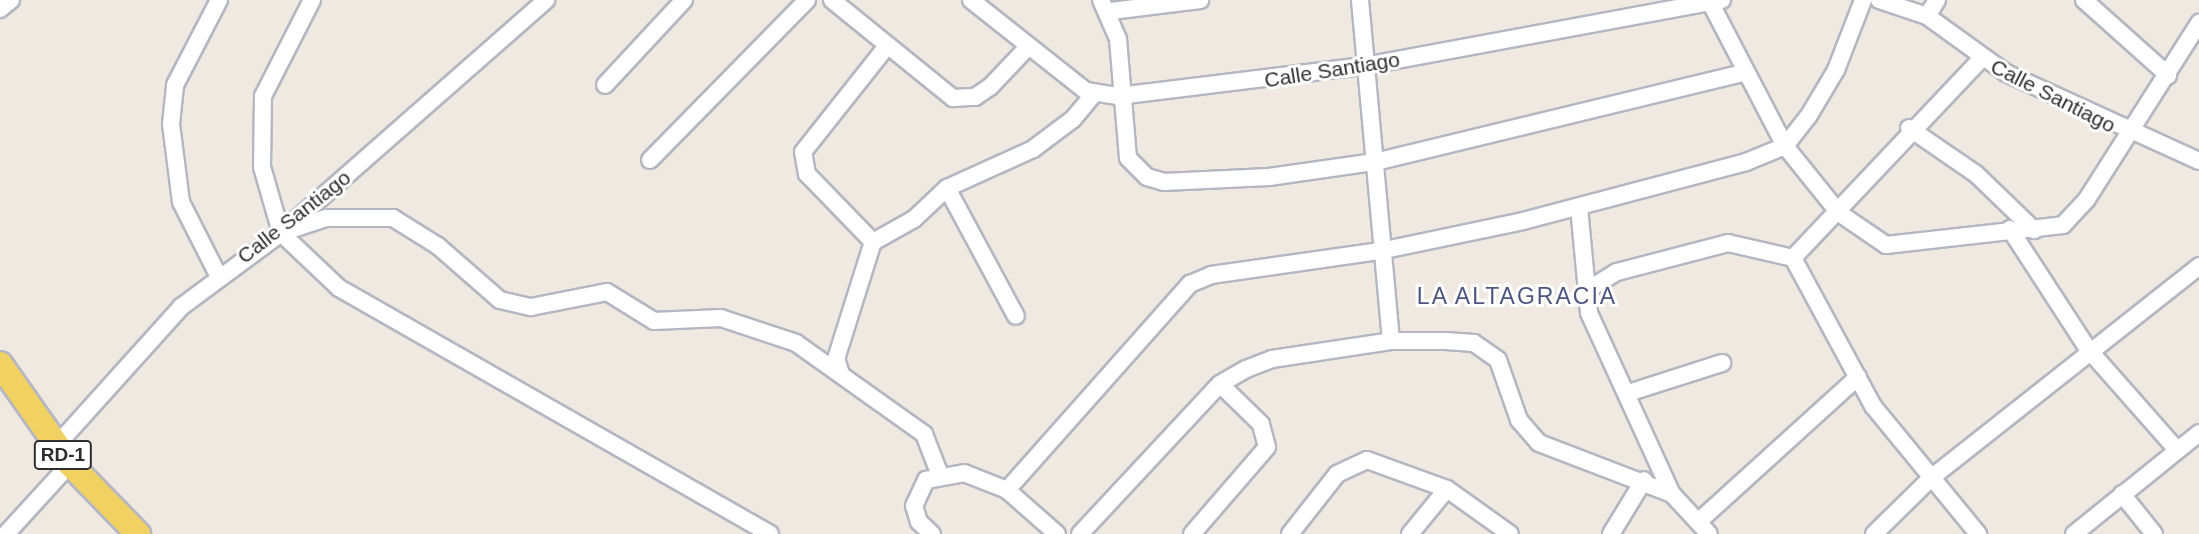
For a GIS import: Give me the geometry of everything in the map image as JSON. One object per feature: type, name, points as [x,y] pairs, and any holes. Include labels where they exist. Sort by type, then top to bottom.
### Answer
[{"type":"main road","name":"RD-1","points":[[0,364],[63,455],[138,534]]},
{"type":"street","points":[[0,9],[11,0]]},
{"type":"street","points":[[218,275],[181,202],[171,124],[175,85],[219,0]]},
{"type":"street","points":[[312,0],[262,96],[262,167],[281,233],[339,288],[771,534]]},
{"type":"street","name":"Calle Santiago","points":[[6,534],[63,455],[218,275],[281,233],[546,0]]},
{"type":"street","points":[[605,85],[684,0]]},
{"type":"street","points":[[650,160],[807,0]]},
{"type":"street","points":[[831,0],[942,92],[964,100],[990,88],[1028,47]]},
{"type":"street","points":[[841,374],[836,359],[873,242],[914,219],[947,188],[1033,149],[1073,119],[1094,94],[1028,47],[971,0]]},
{"type":"street","points":[[1200,0],[1106,6],[1128,158],[1147,177],[1164,182],[1269,177],[1376,162],[1742,73]]},
{"type":"street","points":[[1360,0],[1370,65],[1380,251],[1391,341]]},
{"type":"street","points":[[1007,490],[1190,284],[1211,275],[1380,251],[1580,207],[1784,146],[1826,91],[1863,0]]},
{"type":"street","name":"Calle Santiago","points":[[1879,0],[1927,16],[1967,40],[1981,59],[2127,133],[2199,161]]},
{"type":"street","points":[[1927,16],[1937,0]]},
{"type":"street","points":[[2084,0],[2168,75]]},
{"type":"street","points":[[1714,1],[1742,73],[1784,146],[1839,213],[1886,245],[2010,229],[2051,230],[2072,218],[2168,75],[2199,23]]},
{"type":"street","name":"Calle Santiago","points":[[1094,94],[1118,96],[1370,65],[1714,1]]},
{"type":"street","points":[[873,242],[807,174],[803,152],[887,46]]},
{"type":"street","points":[[1793,258],[1839,213],[1909,128],[1981,59]]},
{"type":"street","points":[[1909,128],[1976,174],[2034,230]]},
{"type":"street","points":[[947,188],[1016,316]]},
{"type":"street","points":[[1580,207],[1589,313],[1628,393],[1672,494],[1703,528],[1858,377]]},
{"type":"street","points":[[281,233],[326,218],[393,218],[438,246],[500,300],[531,307],[607,292],[654,321],[720,318],[742,324],[818,354],[841,374],[924,433],[940,475]]},
{"type":"street","points":[[2010,229],[2088,349],[2177,450]]},
{"type":"street","points":[[1586,291],[1617,272],[1728,243],[1793,258],[1858,377],[1931,478],[1978,534]]},
{"type":"street","points":[[1874,534],[1931,478],[2088,349],[2199,266]]},
{"type":"street","points":[[1080,534],[1220,384],[1272,359],[1391,341],[1486,347],[1505,371],[1519,420],[1539,443],[1644,480],[1672,494]]},
{"type":"street","points":[[1628,393],[1722,363]]},
{"type":"street","points":[[1192,534],[1267,447],[1261,424],[1220,384]]},
{"type":"street","points":[[2074,534],[2199,433]]},
{"type":"street","points":[[1290,534],[1317,495],[1355,462],[1386,462],[1447,489],[1502,532]]},
{"type":"street","points":[[932,534],[914,506],[926,480],[940,475],[964,473],[1007,490],[1057,534]]},
{"type":"street","points":[[1611,534],[1644,480]]},
{"type":"street","points":[[1410,534],[1447,489]]},
{"type":"street","points":[[2122,494],[2154,534]]},
{"type":"district","name":"LA ALTAGRACIA","points":[[1517,296]]}]
